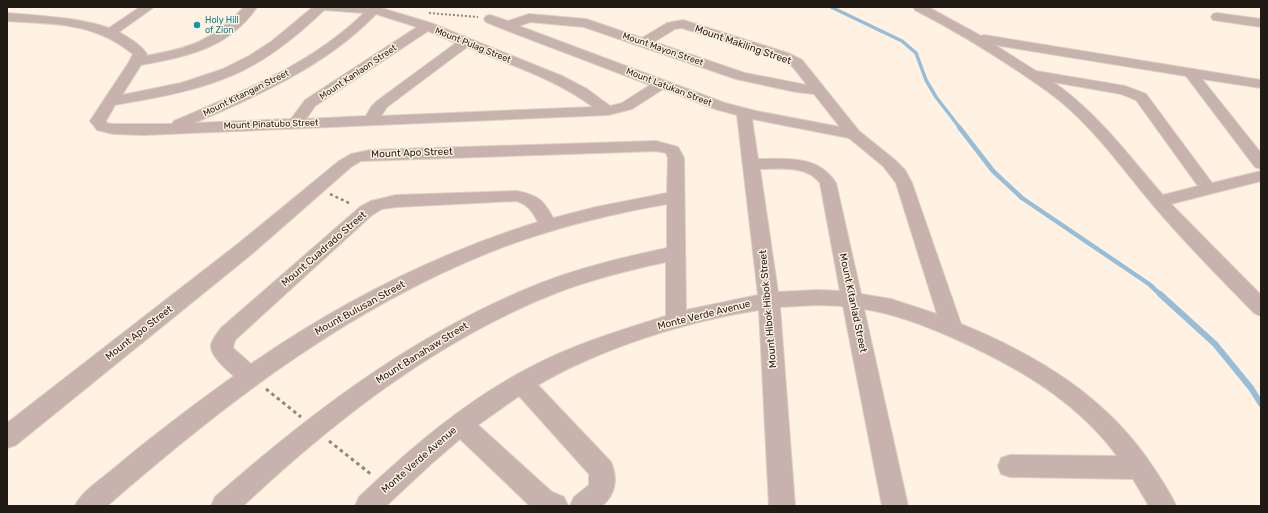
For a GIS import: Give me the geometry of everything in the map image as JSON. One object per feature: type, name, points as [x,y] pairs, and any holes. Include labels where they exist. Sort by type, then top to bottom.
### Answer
[{"type":"street","points":[[7,10],[15,7]]},
{"type":"street","points":[[111,32],[148,7]]},
{"type":"street","points":[[135,48],[190,50],[211,41],[228,30],[251,7]]},
{"type":"street","points":[[110,102],[171,90],[205,81],[228,72],[251,61],[280,42],[300,27],[320,7]]},
{"type":"street","name":"Mount Pulag Street","points":[[328,7],[375,8],[427,26],[570,85],[608,111]]},
{"type":"street","points":[[919,7],[958,27],[1031,74],[1061,95],[1094,124],[1160,201],[1261,308]]},
{"type":"street","points":[[943,7],[958,27]]},
{"type":"street","name":"Mount Kitangan Street","points":[[169,129],[268,85],[297,68],[343,37],[375,8]]},
{"type":"street","points":[[7,17],[79,24],[111,32],[135,48],[140,54],[136,62]]},
{"type":"street","points":[[1217,17],[1261,23]]},
{"type":"street","name":"Mount Mayon Street","points":[[507,26],[529,18],[582,22],[754,80],[796,88],[818,90]]},
{"type":"street","name":"Mount Latukan Street","points":[[490,19],[720,106],[744,113],[854,134]]},
{"type":"street","name":"Mount Makiling Street","points":[[644,42],[671,26],[679,24],[687,25],[790,60],[801,68],[854,134],[889,163],[899,174],[904,183],[952,328]]},
{"type":"street","name":"Mount Kanlaon Street","points":[[296,123],[310,103],[427,26]]},
{"type":"street","points":[[974,37],[1261,84]]},
{"type":"street","points":[[372,120],[376,110],[382,104],[466,42]]},
{"type":"street","points":[[136,62],[155,49]]},
{"type":"street","name":"Mount Pinatubo Street","points":[[136,62],[98,121],[102,127],[120,130],[169,129],[608,111],[632,103],[661,84]]},
{"type":"street","points":[[1190,72],[1261,164]]},
{"type":"street","points":[[1031,74],[1125,90],[1142,97],[1209,190]]},
{"type":"street","name":"Mount Hibok Hibok Street","points":[[744,113],[769,300],[782,506]]},
{"type":"street","name":"Mount Apo Street","points":[[7,437],[246,248],[350,160],[370,155],[656,146],[666,147],[672,150],[676,158],[676,320]]},
{"type":"street","name":"Mount Kitanlad Street","points":[[751,164],[808,166],[825,176],[828,183],[895,506]]},
{"type":"street","points":[[1160,201],[1261,176]]},
{"type":"street","name":"Mount Cuadrado Street","points":[[250,376],[227,357],[223,351],[222,344],[228,334],[366,212],[377,205],[396,201],[517,196],[524,197],[534,202],[548,226]]},
{"type":"street","name":"Mount Bulusan Street","points":[[88,506],[177,431],[250,376],[304,340],[383,294],[466,254],[548,226],[602,211],[676,196]]},
{"type":"street","name":"Mount Banahaw Street","points":[[224,506],[280,454],[351,398],[438,340],[479,318],[569,280],[635,261],[676,253]]},
{"type":"street","name":"Monte Verde Avenue","points":[[368,506],[436,443],[461,424],[522,383],[576,356],[618,339],[676,320],[729,306],[769,300],[825,299],[853,300],[904,311],[952,328],[1010,355],[1048,377],[1088,408],[1116,436],[1140,468],[1163,506]]},
{"type":"street","points":[[522,383],[602,470],[601,491],[583,506]]},
{"type":"street","points":[[461,424],[543,501],[555,506]]},
{"type":"street","points":[[1010,466],[1140,468]]},
{"type":"path","points":[[422,11],[490,19]]},
{"type":"path","points":[[317,188],[366,212]]},
{"type":"waterway","points":[[831,7],[902,41],[916,53],[926,80],[936,97],[960,128]]},
{"type":"waterway","points":[[959,127],[993,171],[1022,198],[1149,284],[1161,295]]},
{"type":"waterway","points":[[1160,294],[1215,344],[1251,388],[1261,404]]},
{"type":"place","name":"Holy Hill of Zion","points":[[197,25]]}]
